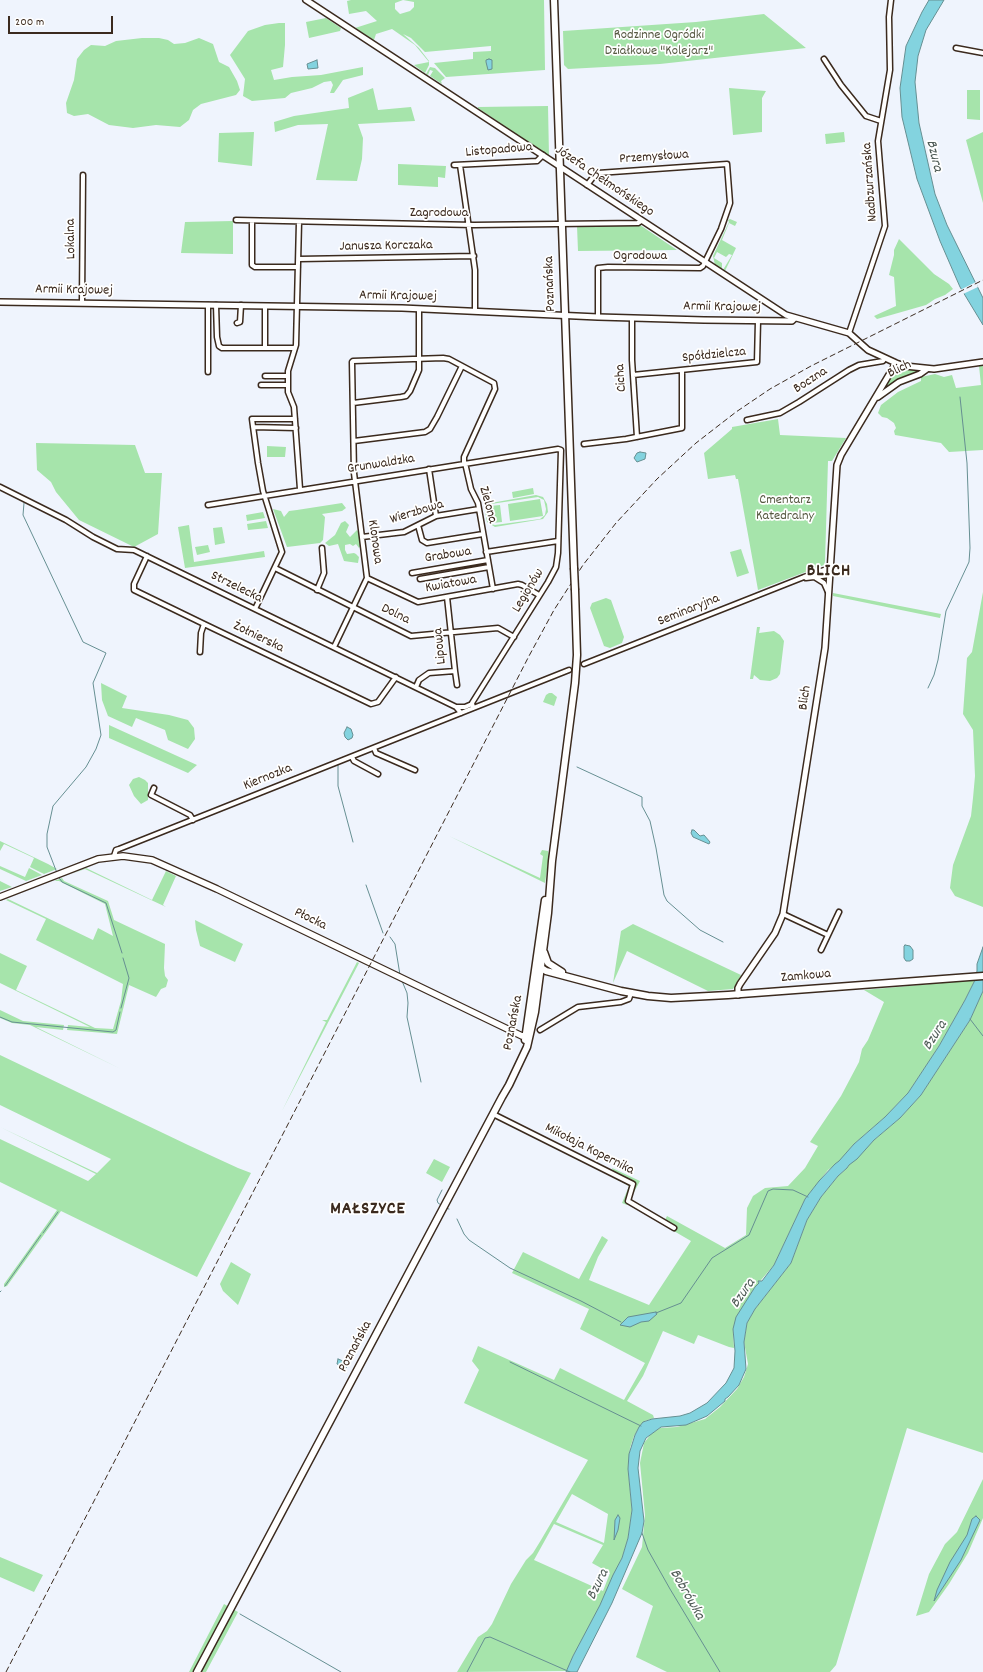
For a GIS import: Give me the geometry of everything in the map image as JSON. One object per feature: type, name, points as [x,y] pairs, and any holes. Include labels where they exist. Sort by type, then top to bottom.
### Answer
[{"type":"main road","name":"Poznańska","points":[[197,1672],[509,1085],[526,1039],[538,990],[551,868],[576,669],[575,590],[564,316],[554,0]]},
{"type":"main road","name":"Płocka","points":[[0,897],[97,859],[114,856],[142,857],[168,865],[526,1039]]},
{"type":"main road","name":"Poznańska","points":[[526,1039],[537,951],[551,868]]},
{"type":"main road","name":"Zamkowa","points":[[543,946],[548,963],[561,973]]},
{"type":"main road","name":"Poznańska","points":[[537,951],[540,967]]},
{"type":"main road","name":"Zamkowa","points":[[540,967],[546,971],[561,973],[631,994],[675,998],[738,995],[983,976]]},
{"type":"main road","points":[[535,973],[540,967]]},
{"type":"main road","points":[[538,990],[541,980],[545,975],[561,973]]},
{"type":"main road","points":[[516,1031],[523,1030],[527,1026]]},
{"type":"main road","name":"Płocka","points":[[508,1029],[523,1032],[526,1039]]},
{"type":"street","name":"Józefa Chełmońskiego","points":[[306,0],[775,309],[794,318],[849,333],[865,347],[896,363],[927,369]]},
{"type":"street","name":"Nadbzurzańska","points":[[849,333],[885,226],[878,143],[890,70],[889,17],[891,0]]},
{"type":"street","points":[[956,48],[983,52]]},
{"type":"street","points":[[824,59],[840,85],[866,116],[881,121]]},
{"type":"street","name":"Listopadowa","points":[[454,165],[537,161],[543,155]]},
{"type":"street","name":"Przemysłowa","points":[[587,185],[598,173],[728,164],[730,203],[721,229],[704,263]]},
{"type":"street","points":[[460,165],[474,256],[476,288],[475,311]]},
{"type":"street","name":"Lokalna","points":[[82,303],[84,251],[82,197],[84,175]]},
{"type":"street","name":"Zagrodowa","points":[[236,220],[418,225],[638,223],[641,221]]},
{"type":"street","points":[[252,221],[252,265],[255,267],[298,267]]},
{"type":"street","points":[[299,222],[295,348],[288,376],[288,392],[294,407],[300,489]]},
{"type":"street","name":"Janusza Korczaka","points":[[299,259],[474,256]]},
{"type":"street","name":"Ogrodowa","points":[[598,317],[598,268],[608,266],[700,268],[704,263]]},
{"type":"street","name":"Armii Krajowej","points":[[0,302],[208,304],[419,309],[564,316],[758,321],[792,321],[794,318]]},
{"type":"street","points":[[208,304],[208,372]]},
{"type":"street","points":[[216,305],[219,346],[222,348],[295,348]]},
{"type":"street","points":[[237,322],[240,322],[241,305]]},
{"type":"street","points":[[265,348],[266,306]]},
{"type":"street","points":[[353,403],[406,396],[410,391],[419,370],[419,309]]},
{"type":"street","name":"Cicha","points":[[632,318],[633,375],[637,437]]},
{"type":"street","name":"Spółdzielcza","points":[[633,375],[757,362],[758,321]]},
{"type":"street","points":[[419,358],[449,359],[494,383],[496,386],[464,457],[465,464]]},
{"type":"street","name":"Klonowa","points":[[334,647],[367,578],[355,480],[353,360],[419,358]]},
{"type":"street","name":"Boczna","points":[[747,420],[780,413],[854,367],[880,362],[885,358]]},
{"type":"street","points":[[927,369],[983,362]]},
{"type":"street","name":"Blich","points":[[882,392],[896,363]]},
{"type":"street","points":[[354,441],[425,432],[430,429],[462,366]]},
{"type":"street","name":"Blich","points":[[738,995],[738,988],[740,984],[775,933],[783,914],[824,659],[837,465],[841,455],[874,400],[882,392],[899,382],[920,374],[927,369]]},
{"type":"street","points":[[584,444],[637,437],[682,428],[682,370]]},
{"type":"street","points":[[265,376],[288,376]]},
{"type":"street","points":[[261,385],[288,385]]},
{"type":"street","points":[[255,609],[282,552],[264,494],[252,419],[295,419]]},
{"type":"street","points":[[253,427],[296,428]]},
{"type":"street","name":"Grunwaldzka","points":[[208,504],[558,449]]},
{"type":"street","name":"Legionów","points":[[472,706],[556,567],[561,452],[558,449]]},
{"type":"street","name":"Zielona","points":[[465,464],[471,489],[476,496],[479,509],[493,589]]},
{"type":"street","points":[[429,469],[436,516]]},
{"type":"street","name":"Strzelecka","points":[[0,487],[66,520],[93,537],[117,549],[134,550],[147,556],[457,707]]},
{"type":"street","name":"Wierzbowa","points":[[362,537],[404,532],[436,516],[479,509]]},
{"type":"street","points":[[418,525],[422,540],[427,543],[483,534]]},
{"type":"street","points":[[486,552],[558,542]]},
{"type":"street","points":[[317,590],[324,573],[322,548]]},
{"type":"street","name":"Żołnierska","points":[[147,556],[134,584],[134,590],[371,704],[378,702],[396,677]]},
{"type":"street","name":"Grabowa","points":[[412,573],[488,560]]},
{"type":"street","points":[[420,579],[489,567]]},
{"type":"street","name":"Dolna","points":[[275,568],[411,636],[498,628],[514,637]]},
{"type":"street","name":"Seminaryjna","points":[[584,664],[801,578],[830,568]]},
{"type":"street","name":"Seminaryjna","points":[[801,578],[830,575]]},
{"type":"street","points":[[816,577],[824,583],[829,593]]},
{"type":"street","name":"Kwiatowa","points":[[367,578],[418,602],[522,585],[540,595]]},
{"type":"street","name":"Lipowa","points":[[416,687],[419,680],[424,675],[429,673],[455,671],[447,597]]},
{"type":"street","points":[[200,652],[200,632],[204,624]]},
{"type":"street","points":[[457,707],[472,706],[569,670]]},
{"type":"street","points":[[455,671],[457,685]]},
{"type":"street","name":"Kiernozka","points":[[114,856],[116,850],[461,713],[472,706]]},
{"type":"street","points":[[457,707],[461,713]]},
{"type":"street","points":[[374,748],[376,753],[415,770]]},
{"type":"street","points":[[352,757],[354,761],[378,774]]},
{"type":"street","points":[[154,788],[151,795],[190,815],[193,820]]},
{"type":"street","points":[[821,950],[838,912]]},
{"type":"street","points":[[783,914],[828,935]]},
{"type":"street","points":[[540,1030],[578,1008],[621,1002],[629,999],[631,994]]},
{"type":"street","name":"Mikołaja Kopernika","points":[[493,1114],[633,1184],[628,1201],[674,1228]]},
{"type":"green space","points":[[351,0],[403,0],[544,0],[545,70],[446,77],[434,63],[473,59],[473,52],[491,51],[491,46],[425,52],[411,38],[403,34],[419,48],[429,62],[415,45],[392,29],[376,34],[374,40],[355,28],[377,21],[366,11],[349,14],[347,1]],"holes":[[[403,0],[414,2],[414,7],[410,11],[400,14],[395,9],[395,3]]]},
{"type":"green space","name":"Rodzinne Ogródki Działkowe \"Kolejarz\"","points":[[764,14],[806,48],[660,64],[568,69],[564,65],[563,31],[696,22]]},
{"type":"green space","points":[[326,18],[341,28],[340,31],[309,38],[306,22]]},
{"type":"green space","points":[[285,23],[285,45],[283,67],[271,70],[274,80],[321,75],[363,67],[363,75],[343,80],[334,93],[330,93],[333,85],[331,81],[324,82],[312,88],[291,93],[285,98],[252,101],[243,96],[245,79],[230,55],[248,31],[265,25]]},
{"type":"green space","points":[[159,38],[168,40],[174,44],[185,43],[199,38],[213,44],[219,62],[229,67],[240,90],[236,95],[201,104],[193,110],[189,120],[180,127],[156,125],[133,128],[109,125],[88,114],[74,116],[67,113],[66,103],[74,80],[77,59],[84,50],[91,45],[105,46],[116,41]]},
{"type":"green space","points":[[429,62],[425,73],[414,65]]},
{"type":"green space","points":[[430,67],[435,68],[445,78],[441,81],[442,84],[430,76],[433,71],[430,70],[428,75],[426,74]]},
{"type":"green space","points":[[373,88],[378,110],[411,107],[415,121],[358,124],[363,138],[362,159],[357,181],[316,180],[328,124],[298,125],[275,132],[274,122],[294,116],[349,108],[348,98]]},
{"type":"green space","points":[[729,88],[766,91],[762,98],[762,132],[733,135]]},
{"type":"green space","points":[[967,90],[980,90],[980,120],[967,119]]},
{"type":"green space","points":[[548,106],[549,156],[478,108],[478,107]]},
{"type":"green space","points":[[254,132],[252,166],[218,162],[219,133]]},
{"type":"green space","points":[[844,132],[845,142],[826,144],[825,134]]},
{"type":"green space","points":[[983,132],[983,203],[966,140]]},
{"type":"green space","points":[[398,164],[446,166],[445,178],[438,177],[438,187],[398,185]]},
{"type":"green space","points":[[730,219],[737,222],[735,226],[729,223],[722,240],[736,248],[725,271],[723,270],[732,255],[729,254],[726,257],[717,252],[714,258],[722,263],[722,269],[715,265],[713,256],[729,222],[728,220]]},
{"type":"green space","points":[[233,221],[233,254],[181,253],[185,222]]},
{"type":"green space","points":[[640,225],[677,250],[578,251],[577,226]]},
{"type":"green space","points":[[899,239],[934,274],[949,284],[953,289],[926,305],[877,319],[874,316],[896,306],[894,277],[889,275],[894,250]]},
{"type":"green space","points":[[979,366],[983,366],[983,450],[949,452],[941,443],[895,435],[894,431],[896,428],[894,423],[887,418],[882,417],[878,413],[881,405],[898,392],[921,381],[921,377],[935,374],[944,377],[952,375],[956,388],[981,385]]},
{"type":"green space","points":[[902,368],[922,371],[900,379],[884,389],[896,371]]},
{"type":"green space","name":"Cmentarz Katedralny","points":[[778,419],[780,435],[846,438],[832,461],[828,461],[824,565],[758,590],[738,479],[736,479],[735,475],[708,479],[704,453],[732,429],[732,427]]},
{"type":"green space","points":[[36,443],[135,445],[145,473],[162,473],[158,534],[134,547],[79,520],[56,492],[51,482],[37,470]]},
{"type":"green space","points":[[267,446],[286,447],[285,457],[267,457]]},
{"type":"green space","points":[[533,488],[534,494],[513,498],[512,492]]},
{"type":"green space","points":[[536,495],[543,497],[547,504],[548,512],[543,519],[495,527],[487,522],[485,511],[487,506],[491,503]],"holes":[[[538,497],[544,500],[546,509],[545,515],[540,519],[495,525],[491,524],[487,519],[487,509],[491,504]]]},
{"type":"green space","points":[[540,499],[543,516],[510,521],[508,504]]},
{"type":"green space","points":[[342,503],[346,508],[342,511],[322,514],[325,517],[323,540],[320,543],[287,547],[273,509],[281,511],[284,517],[289,511]]},
{"type":"green space","points":[[500,505],[502,522],[492,523],[490,506]]},
{"type":"green space","points":[[263,512],[265,518],[247,521],[246,515]]},
{"type":"green space","points":[[266,521],[268,528],[248,530],[247,524]]},
{"type":"green space","points":[[345,521],[349,525],[346,532],[350,537],[357,530],[359,533],[361,545],[359,548],[356,544],[353,546],[350,544],[345,545],[347,554],[354,553],[359,557],[358,563],[344,561],[338,544],[329,546],[325,543],[335,535],[341,523]]},
{"type":"green space","points":[[189,525],[194,562],[264,551],[265,557],[185,568],[178,527]]},
{"type":"green space","points":[[222,527],[225,543],[215,545],[213,528]]},
{"type":"green space","points":[[208,545],[210,552],[197,555],[195,547]]},
{"type":"green space","points":[[741,549],[749,573],[737,577],[730,552]]},
{"type":"green space","points":[[983,592],[983,907],[955,896],[950,888],[953,865],[971,816],[975,776],[973,730],[963,714],[967,658],[972,652]]},
{"type":"green space","points":[[833,593],[941,614],[940,618],[833,596]]},
{"type":"green space","points":[[606,598],[611,600],[624,637],[622,643],[610,648],[604,646],[590,608],[592,603]]},
{"type":"green space","points":[[757,627],[760,627],[759,633],[774,631],[780,635],[784,641],[780,674],[777,678],[770,681],[760,680],[754,675],[753,679],[750,679]]},
{"type":"green space","points":[[101,683],[127,696],[122,708],[169,715],[188,720],[194,728],[195,739],[188,749],[168,740],[165,730],[136,718],[132,727],[108,716],[102,700]]},
{"type":"green space","points":[[552,693],[557,697],[554,706],[543,702],[546,695]]},
{"type":"green space","points":[[109,725],[197,765],[188,773],[109,738]]},
{"type":"green space","points":[[139,777],[148,783],[148,800],[141,804],[134,796],[129,785],[133,779]]},
{"type":"green space","points":[[449,836],[540,878],[543,856],[540,854],[542,850],[548,851],[549,856],[545,883]]},
{"type":"green space","points":[[0,841],[57,869],[44,874],[30,867],[34,858],[4,844],[0,851]]},
{"type":"green space","points":[[0,866],[25,877],[29,868],[42,875],[26,881],[0,869]]},
{"type":"green space","points":[[86,868],[152,900],[166,871],[176,876],[163,905],[166,907],[85,869],[71,874]]},
{"type":"green space","points":[[62,878],[64,881],[108,901],[114,920],[165,944],[164,968],[165,976],[168,980],[166,987],[161,989],[156,997],[129,985],[117,1034],[67,1030],[68,1025],[90,1027],[0,983],[0,953],[27,966],[16,990],[95,1028],[113,1029],[121,1001],[123,984],[36,940],[46,919],[6,900],[8,899],[93,940],[98,928],[113,936],[105,904],[59,881],[54,881]]},
{"type":"green space","points":[[0,881],[12,887],[0,891]]},
{"type":"green space","points":[[195,920],[243,944],[235,962],[200,946]]},
{"type":"green space","points":[[633,924],[741,975],[733,989],[708,991],[627,951],[613,983],[621,931]]},
{"type":"green space","points":[[357,962],[359,963],[282,1111],[326,1022],[322,1020],[327,1020]]},
{"type":"green space","points":[[975,980],[939,1046],[908,1093],[885,1117],[854,1144],[839,1162],[828,1170],[805,1199],[774,1265],[755,1287],[735,1324],[733,1329],[734,1348],[698,1335],[694,1344],[663,1331],[643,1376],[627,1401],[653,1415],[654,1418],[645,1421],[640,1426],[634,1436],[630,1448],[628,1469],[632,1510],[628,1538],[622,1558],[593,1621],[573,1656],[567,1671],[457,1672],[478,1637],[487,1631],[492,1624],[511,1584],[526,1560],[533,1553],[588,1460],[464,1403],[479,1370],[472,1361],[478,1346],[554,1380],[560,1368],[624,1400],[645,1363],[580,1329],[589,1309],[512,1273],[523,1252],[579,1279],[602,1236],[608,1240],[598,1257],[589,1280],[649,1305],[691,1241],[660,1223],[663,1219],[665,1220],[667,1216],[725,1248],[746,1235],[747,1208],[753,1196],[765,1188],[788,1186],[805,1168],[818,1146],[810,1142],[841,1096],[859,1062],[862,1049],[868,1040],[884,1002],[864,990]],"holes":[[[572,1494],[608,1514],[604,1543],[556,1522]],[[554,1524],[603,1545],[592,1563],[610,1573],[603,1591],[534,1560]]]},
{"type":"green space","points":[[983,991],[983,1453],[907,1428],[836,1665],[830,1672],[667,1672],[636,1657],[653,1606],[622,1589],[642,1547],[645,1515],[640,1463],[644,1443],[651,1434],[660,1428],[677,1427],[705,1419],[720,1407],[737,1389],[744,1377],[748,1364],[744,1342],[747,1323],[755,1309],[791,1263],[807,1220],[821,1197],[851,1162],[900,1118],[921,1095],[970,1020]]},
{"type":"green space","points":[[0,1010],[23,1021],[64,1025],[63,1030],[36,1027],[121,1069],[30,1025],[12,1023],[0,1018]]},
{"type":"green space","points":[[0,1055],[188,1145],[251,1173],[197,1277],[61,1211],[7,1286],[4,1287],[4,1284],[57,1210],[0,1182],[0,1139],[88,1181],[96,1174],[0,1127],[97,1173],[111,1159],[0,1105]]},
{"type":"green space","points":[[434,1159],[450,1167],[442,1182],[426,1173]]},
{"type":"green space","points":[[612,1168],[640,1181],[627,1205],[622,1203],[629,1186],[616,1179]]},
{"type":"green space","points":[[231,1262],[251,1274],[238,1305],[223,1291],[220,1284]]},
{"type":"green space","points":[[983,1479],[983,1518],[968,1553],[949,1584],[929,1612],[916,1616],[929,1574],[945,1544],[957,1532]]},
{"type":"green space","points":[[0,1557],[43,1575],[34,1592],[0,1577]]},
{"type":"green space","points":[[224,1604],[238,1612],[206,1672],[189,1672]]},
{"type":"water","points":[[929,0],[944,0],[926,30],[918,56],[915,82],[919,123],[935,194],[947,225],[983,298],[983,325],[960,287],[940,241],[917,179],[902,117],[900,88],[906,46]]},
{"type":"water","points":[[317,60],[318,68],[308,69],[307,64]]},
{"type":"water","points":[[486,60],[492,60],[492,69],[488,70]]},
{"type":"water","points":[[637,453],[646,453],[645,459],[637,462],[634,458]]},
{"type":"water","points":[[347,727],[351,729],[353,735],[352,738],[348,740],[344,733]]},
{"type":"water","points":[[692,830],[700,836],[704,835],[710,842],[709,844],[693,837],[691,833]]},
{"type":"water","points":[[905,945],[910,946],[913,950],[913,959],[910,961],[906,961],[904,958]]},
{"type":"water","points":[[983,947],[983,991],[970,1020],[921,1095],[900,1118],[874,1140],[857,1159],[838,1176],[821,1197],[807,1220],[791,1263],[755,1309],[747,1323],[744,1342],[746,1369],[739,1385],[725,1399],[725,1401],[707,1416],[686,1425],[661,1427],[646,1438],[640,1451],[638,1468],[644,1521],[642,1533],[612,1603],[577,1672],[566,1672],[622,1558],[628,1538],[632,1510],[628,1469],[629,1454],[639,1427],[643,1422],[652,1419],[680,1416],[690,1413],[707,1403],[726,1383],[734,1368],[735,1351],[733,1329],[736,1317],[759,1283],[758,1281],[762,1281],[774,1265],[805,1199],[819,1181],[854,1144],[885,1117],[908,1093],[939,1046],[965,1000],[975,980],[977,964]]},
{"type":"water","points":[[656,1312],[657,1314],[649,1321],[641,1322],[630,1327],[620,1325],[628,1317]]},
{"type":"water","points":[[338,1359],[348,1363],[346,1368],[337,1364]]},
{"type":"water","points":[[618,1515],[620,1518],[618,1530],[614,1540],[615,1520]]},
{"type":"water","points":[[976,1516],[980,1520],[961,1560],[934,1601],[937,1590],[950,1562],[967,1535],[972,1519]]},
{"type":"pier","points":[[976,282],[978,287],[963,294],[960,290]]},
{"type":"waterway","points":[[928,688],[934,675],[938,660],[946,611],[969,562],[970,548],[967,463],[960,397]]},
{"type":"waterway","points":[[24,503],[23,515],[83,642],[106,653],[93,683],[101,735],[96,749],[86,767],[53,806],[47,834],[47,847],[57,873]]},
{"type":"waterway","points":[[338,765],[338,786],[353,842]]},
{"type":"waterway","points":[[577,767],[642,797],[642,806],[650,821],[664,895],[667,901],[700,930],[723,942]]},
{"type":"waterway","points":[[58,876],[62,882],[106,903],[122,953]]},
{"type":"waterway","points":[[366,885],[383,933]]},
{"type":"waterway","points":[[390,937],[395,944],[400,975]]},
{"type":"waterway","points":[[121,1008],[129,978],[123,958]]},
{"type":"waterway","points":[[402,981],[407,993],[407,1017],[421,1082]]},
{"type":"waterway","points":[[0,1017],[12,1022],[113,1032],[116,1030],[120,1012]]},
{"type":"waterway","points":[[970,1019],[983,1036]]},
{"type":"waterway","points":[[656,1313],[681,1303],[712,1258],[749,1235],[768,1191],[773,1189],[793,1190],[808,1197]]},
{"type":"waterway","points":[[441,1205],[437,1200],[442,1190]]},
{"type":"waterway","points":[[445,1208],[449,1209]]},
{"type":"waterway","points":[[43,1233],[58,1212]]},
{"type":"waterway","points":[[457,1219],[464,1234],[469,1240],[510,1268],[581,1301],[621,1322]]},
{"type":"waterway","points":[[5,1286],[41,1235]]},
{"type":"waterway","points":[[510,1362],[641,1426]]},
{"type":"waterway","name":"Bobrówka","points":[[642,1533],[648,1550],[720,1672]]},
{"type":"waterway","points":[[240,1614],[341,1672]]},
{"type":"waterway","points":[[467,1672],[485,1638],[490,1637],[570,1672]]},
{"type":"railway","points":[[6,1672],[529,656],[554,610],[583,565],[616,523],[657,479],[696,443],[736,412],[770,389],[811,366],[983,280]]},
{"type":"district","name":"BLICH","points":[[829,573]]},
{"type":"district","name":"MAŁSZYCE","points":[[368,1211]]},
{"type":"water label","name":"Bzura","points":[[933,156]]},
{"type":"water label","name":"Bzura","points":[[936,1036]]},
{"type":"water label","name":"Bzura","points":[[744,1294]]},
{"type":"water label","name":"Bzura","points":[[599,1585]]}]
